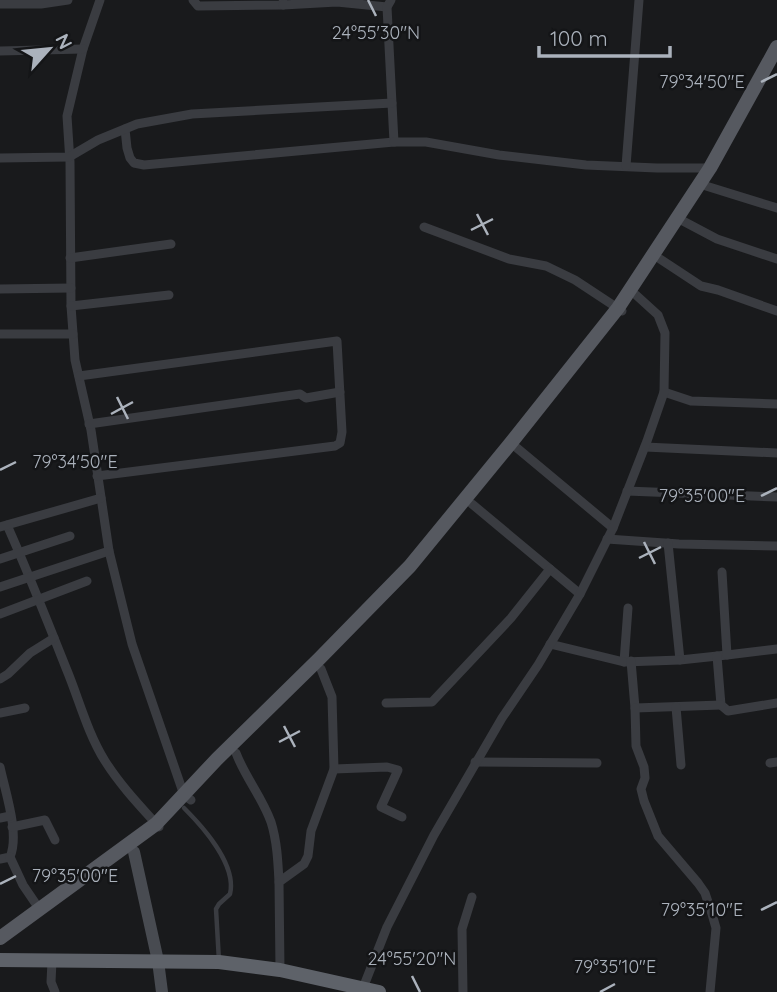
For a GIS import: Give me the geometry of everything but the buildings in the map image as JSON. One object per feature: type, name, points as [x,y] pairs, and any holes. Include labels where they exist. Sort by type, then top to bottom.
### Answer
[{"type":"highway","points":[[0,960],[219,962],[280,970],[379,992]]},
{"type":"main road","points":[[0,938],[158,826],[187,801],[368,623],[472,504],[620,310],[709,168],[777,47]]},
{"type":"main road","points":[[187,801],[410,566],[620,310],[636,295],[706,186],[777,62]]},
{"type":"main road","points":[[0,948],[134,852],[158,826]]},
{"type":"main road","points":[[134,852],[158,961],[162,992]]},
{"type":"street","points":[[0,4],[41,4],[68,0]]},
{"type":"street","points":[[100,0],[83,49],[68,116],[71,306],[75,360],[89,424],[109,551],[132,644],[187,801]]},
{"type":"street","points":[[193,0],[198,6],[389,3],[394,142]]},
{"type":"street","points":[[626,166],[639,0]]},
{"type":"street","points":[[0,51],[83,49]]},
{"type":"street","points":[[0,158],[69,157],[137,124],[192,114],[392,103]]},
{"type":"street","points":[[125,129],[130,158],[134,163],[144,165],[394,142],[426,142],[536,160],[709,168]]},
{"type":"street","points":[[706,186],[777,208]]},
{"type":"street","points":[[683,222],[717,239],[777,260]]},
{"type":"street","points":[[424,228],[509,258],[546,266],[575,280],[620,310]]},
{"type":"street","points":[[70,258],[171,244]]},
{"type":"street","points":[[660,259],[701,286],[777,311]]},
{"type":"street","points":[[0,289],[71,288]]},
{"type":"street","points":[[71,306],[169,295]]},
{"type":"street","points":[[358,988],[434,835],[475,762],[580,594],[628,491],[664,392],[662,323],[658,315],[636,295]]},
{"type":"street","points":[[0,334],[73,334]]},
{"type":"street","points":[[79,376],[337,341],[342,432],[340,443],[335,446],[97,475]]},
{"type":"street","points":[[89,424],[300,394],[306,398],[340,392]]},
{"type":"street","points":[[664,392],[691,401],[777,404]]},
{"type":"street","points":[[645,447],[777,453]]},
{"type":"street","points":[[517,448],[613,528]]},
{"type":"street","points":[[628,491],[777,497]]},
{"type":"street","points":[[101,498],[3,526],[30,577],[88,728],[103,758],[128,793],[158,826]]},
{"type":"street","points":[[472,504],[580,594]]},
{"type":"street","points":[[0,559],[70,536]]},
{"type":"street","points":[[607,539],[777,546]]},
{"type":"street","points":[[668,543],[680,660]]},
{"type":"street","points":[[0,587],[109,551]]},
{"type":"street","points":[[386,703],[432,702],[511,618],[550,569]]},
{"type":"street","points":[[721,705],[722,572]]},
{"type":"street","points":[[0,614],[87,581]]},
{"type":"street","points":[[628,608],[627,661],[635,708],[636,746],[644,767],[645,778],[641,789],[658,836],[705,893],[716,928],[710,992]]},
{"type":"street","points":[[0,679],[30,653],[54,638]]},
{"type":"street","points":[[550,644],[627,661],[680,660],[777,649]]},
{"type":"street","points":[[279,882],[304,864],[308,856],[311,831],[334,769],[332,697],[321,669]]},
{"type":"street","points":[[635,708],[721,705],[728,711],[777,703]]},
{"type":"street","points":[[676,707],[681,765]]},
{"type":"street","points":[[0,713],[25,708]]},
{"type":"street","points":[[236,753],[271,823],[276,847],[280,970]]},
{"type":"street","points":[[475,762],[597,763]]},
{"type":"street","points":[[0,767],[13,844],[5,858],[40,910]]},
{"type":"street","points":[[334,769],[387,767],[398,770],[381,807],[402,817]]},
{"type":"street","points":[[0,818],[10,816]]},
{"type":"street","points":[[12,827],[45,820],[55,840]]},
{"type":"street","points":[[463,992],[462,929],[472,897]]},
{"type":"street","points":[[52,961],[51,982],[55,992]]},
{"type":"lane","points":[[187,801],[227,866],[231,879],[230,894],[216,909],[219,962]]}]
